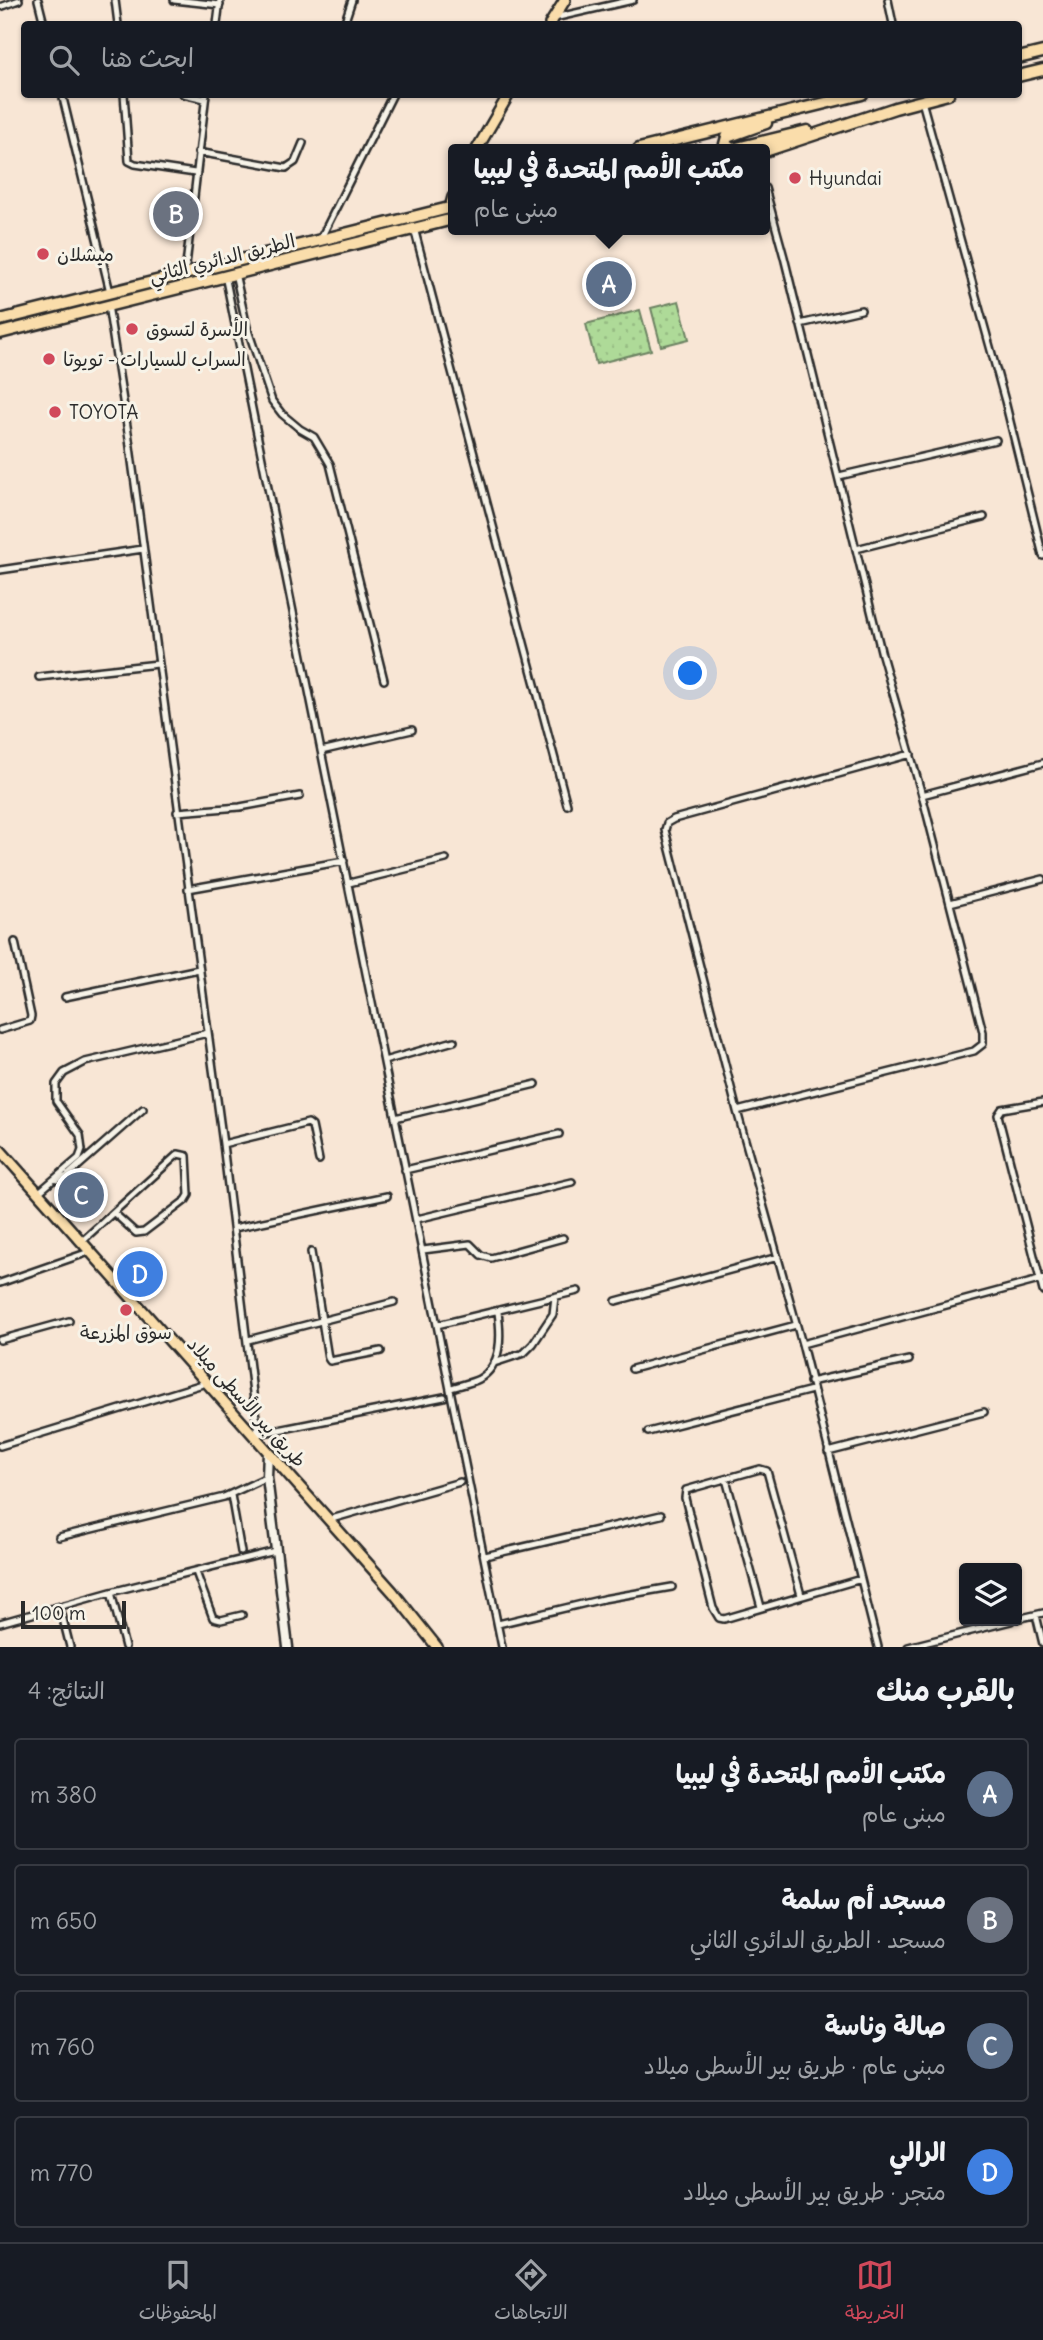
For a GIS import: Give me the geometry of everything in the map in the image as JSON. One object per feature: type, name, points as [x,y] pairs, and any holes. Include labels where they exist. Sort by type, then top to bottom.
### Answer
[{"type":"highway","points":[[1022,57],[1043,52]]},
{"type":"highway","points":[[1022,75],[1043,70]]},
{"type":"highway","points":[[660,144],[847,98]]},
{"type":"highway","points":[[756,144],[933,98]]},
{"type":"highway","points":[[725,144],[727,137],[820,105]]},
{"type":"highway","points":[[770,149],[895,108]]},
{"type":"highway","name":"الطريق الدائري الثاني","points":[[0,320],[320,240],[448,213]]},
{"type":"highway","name":"الطريق الدائري الثاني","points":[[0,333],[414,228],[448,214]]},
{"type":"main road","points":[[552,21],[565,0]]},
{"type":"main road","points":[[480,144],[507,98]]},
{"type":"main road","name":"طريق بير الأسطى ميلاد","points":[[0,1150],[256,1436],[437,1647]]},
{"type":"main road","points":[[268,1452],[267,1477],[288,1647]]},
{"type":"street","points":[[0,7],[19,0]]},
{"type":"street","points":[[38,0],[43,21]]},
{"type":"street","points":[[115,0],[117,21]]},
{"type":"street","points":[[174,0],[220,3],[217,21]]},
{"type":"street","points":[[345,21],[352,0]]},
{"type":"street","points":[[552,21],[633,0]]},
{"type":"street","points":[[888,0],[892,21]]},
{"type":"street","points":[[63,98],[111,292]]},
{"type":"street","points":[[124,98],[130,161],[195,173]]},
{"type":"street","points":[[185,274],[206,98]]},
{"type":"street","points":[[320,240],[391,98]]},
{"type":"street","points":[[922,101],[1004,401],[1043,556]]},
{"type":"street","points":[[198,152],[286,168],[295,162],[303,143]]},
{"type":"street","points":[[737,1111],[980,1048],[985,1039],[922,795],[882,655],[770,207]]},
{"type":"street","points":[[414,228],[567,805]]},
{"type":"street","points":[[230,274],[272,401],[282,414],[314,437],[330,464],[384,681]]},
{"type":"street","points":[[230,274],[321,751],[405,1170],[452,1388],[502,1647]]},
{"type":"street","points":[[108,305],[129,439],[234,1228],[248,1340],[256,1436],[444,1397]]},
{"type":"street","points":[[800,324],[861,310]]},
{"type":"street","points":[[839,476],[996,439]]},
{"type":"street","points":[[856,549],[984,517]]},
{"type":"street","points":[[0,570],[143,549]]},
{"type":"street","points":[[39,677],[158,664]]},
{"type":"street","points":[[321,751],[412,730]]},
{"type":"street","points":[[878,1647],[802,1344],[737,1111],[665,832],[667,823],[674,819],[911,754]]},
{"type":"street","points":[[922,795],[1043,763]]},
{"type":"street","points":[[177,812],[240,807],[300,796]]},
{"type":"street","points":[[349,883],[446,859]]},
{"type":"street","points":[[188,889],[344,861]]},
{"type":"street","points":[[950,903],[1043,878]]},
{"type":"street","points":[[0,1030],[30,1021],[31,1016],[15,942]]},
{"type":"street","points":[[65,997],[199,970]]},
{"type":"street","points":[[38,1193],[79,1158],[82,1150],[76,1128],[56,1101],[56,1084],[64,1073],[85,1062],[208,1033]]},
{"type":"street","points":[[384,1061],[454,1041]]},
{"type":"street","points":[[395,1118],[536,1084]]},
{"type":"street","points":[[1043,1102],[1002,1109],[998,1115],[1043,1291]]},
{"type":"street","points":[[54,1181],[67,1176],[143,1109]]},
{"type":"street","points":[[223,1144],[308,1123],[312,1126],[319,1160]]},
{"type":"street","points":[[405,1170],[559,1134]]},
{"type":"street","points":[[82,1241],[178,1154],[187,1156],[190,1190],[186,1200],[144,1232],[136,1233],[114,1213]]},
{"type":"street","points":[[417,1219],[572,1182]]},
{"type":"street","points":[[234,1228],[387,1196]]},
{"type":"street","points":[[423,1250],[470,1244],[481,1255],[491,1258],[563,1238]]},
{"type":"street","points":[[0,1283],[92,1251]]},
{"type":"street","points":[[311,1252],[330,1361],[381,1351]]},
{"type":"street","points":[[616,1301],[778,1257]]},
{"type":"street","points":[[802,1344],[1042,1280]]},
{"type":"street","points":[[437,1325],[578,1291]]},
{"type":"street","points":[[494,1363],[524,1353],[533,1344],[553,1314],[555,1297]]},
{"type":"street","points":[[248,1340],[394,1302]]},
{"type":"street","points":[[452,1388],[480,1378],[494,1363],[498,1353],[498,1312]]},
{"type":"street","points":[[0,1340],[69,1321]]},
{"type":"street","points":[[632,1369],[796,1325]]},
{"type":"street","points":[[810,1382],[909,1360]]},
{"type":"street","points":[[0,1446],[206,1382]]},
{"type":"street","points":[[648,1432],[812,1390]]},
{"type":"street","points":[[828,1452],[984,1412]]},
{"type":"street","points":[[801,1595],[767,1471],[760,1469],[689,1489],[685,1494],[713,1608],[719,1618],[724,1619],[861,1580]]},
{"type":"street","points":[[59,1537],[231,1494],[267,1477]]},
{"type":"street","points":[[726,1479],[761,1607]]},
{"type":"street","points":[[328,1520],[460,1482]]},
{"type":"street","points":[[231,1494],[241,1552]]},
{"type":"street","points":[[485,1556],[661,1515]]},
{"type":"street","points":[[0,1623],[275,1551]]},
{"type":"street","points":[[196,1572],[213,1618],[222,1620],[242,1615]]},
{"type":"street","points":[[498,1624],[603,1599],[672,1587]]},
{"type":"street","points":[[111,1592],[125,1647]]},
{"type":"street","points":[[60,1607],[70,1647]]},
{"type":"street","points":[[1022,1618],[1043,1613]]},
{"type":"street","points":[[1035,1615],[1043,1644]]},
{"type":"street","points":[[908,1647],[992,1626]]},
{"type":"green space","points":[[679,301],[689,339],[661,346],[651,308]]},
{"type":"green space","points":[[640,310],[651,350],[596,364],[586,324]]},
{"type":"place","name":"Hyundai","points":[[795,178]]},
{"type":"place","name":"مسجد أم سلمة","points":[[176,214]]},
{"type":"place","name":"ميشلان","points":[[43,254]]},
{"type":"place","name":"مكتب الأمم المتحدة في ليبيا","points":[[609,284]]},
{"type":"place","name":"الأسرة لتسوق","points":[[132,329]]},
{"type":"place","name":"السراب للسيارات - تويوتا","points":[[49,359]]},
{"type":"place","name":"TOYOTA","points":[[55,412]]},
{"type":"place","name":"صالة وناسة","points":[[81,1195]]},
{"type":"place","name":"الرالي","points":[[140,1274]]},
{"type":"place","name":"سوق المزرعة","points":[[126,1310]]}]
